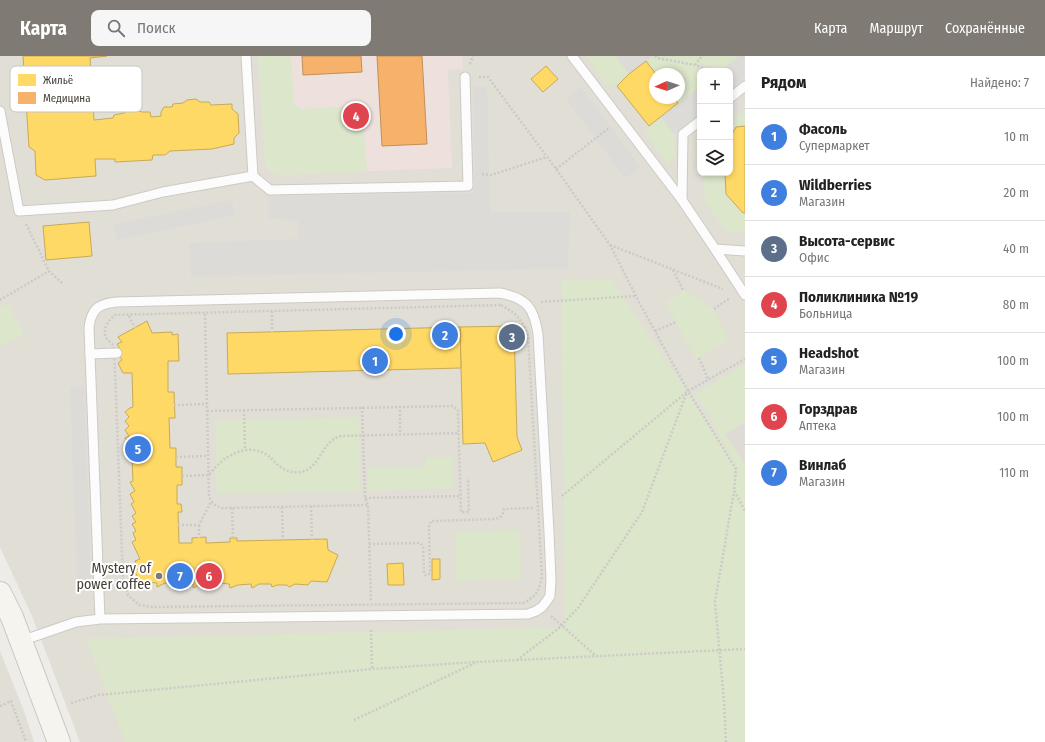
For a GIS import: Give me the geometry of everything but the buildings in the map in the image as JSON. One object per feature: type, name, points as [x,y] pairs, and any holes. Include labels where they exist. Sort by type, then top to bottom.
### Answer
[{"type":"main road","points":[[0,593],[12,616],[59,742]]},
{"type":"lane","points":[[246,56],[253,176],[270,190],[468,186],[465,77]]},
{"type":"lane","points":[[572,56],[682,200],[745,295]]},
{"type":"lane","points":[[733,96],[745,86]]},
{"type":"lane","points":[[0,111],[19,211],[113,204],[163,192],[253,176]]},
{"type":"lane","points":[[682,200],[683,134],[697,123]]},
{"type":"lane","points":[[715,249],[745,251]]},
{"type":"lane","points":[[21,641],[76,622],[100,619],[528,614],[536,612],[542,607],[550,596],[550,580],[548,508],[538,334],[536,319],[532,311],[520,299],[512,295],[500,293],[116,302],[103,305],[95,310],[90,319],[89,328],[100,619]]},
{"type":"lane","points":[[90,354],[116,353]]},
{"type":"path","points":[[655,56],[657,58],[704,68]]},
{"type":"path","points":[[695,65],[702,56]]},
{"type":"path","points":[[465,77],[488,77],[610,245],[688,391],[736,469],[734,490],[715,602],[720,650],[726,742]]},
{"type":"path","points":[[556,169],[620,120]]},
{"type":"path","points":[[468,173],[491,175],[547,157]]},
{"type":"path","points":[[19,211],[50,272],[62,283]]},
{"type":"path","points":[[610,245],[729,291]]},
{"type":"path","points":[[672,269],[683,290]]},
{"type":"path","points":[[0,300],[50,272]]},
{"type":"path","points":[[525,303],[636,296]]},
{"type":"path","points":[[714,309],[731,298]]},
{"type":"path","points":[[204,300],[209,497],[212,502],[218,507],[232,508],[368,505]]},
{"type":"path","points":[[272,311],[272,332]]},
{"type":"path","points":[[128,314],[135,328]]},
{"type":"path","points":[[115,315],[108,321],[105,330],[107,339],[114,346],[116,353],[123,580],[128,596]]},
{"type":"path","points":[[655,331],[676,322]]},
{"type":"path","points":[[699,358],[708,380]]},
{"type":"path","points":[[369,544],[420,543],[423,546],[424,573],[428,576],[430,573],[429,526],[431,522],[435,520],[495,519],[503,515],[504,509],[548,508],[688,391],[745,359]]},
{"type":"path","points":[[517,660],[558,629],[578,608],[642,512],[688,391]]},
{"type":"path","points":[[174,405],[207,404]]},
{"type":"path","points":[[400,406],[400,434]]},
{"type":"path","points":[[207,411],[453,406],[458,410],[461,512],[469,512],[468,478]]},
{"type":"path","points":[[362,407],[364,498],[368,505],[371,605]]},
{"type":"path","points":[[244,410],[245,450]]},
{"type":"path","points":[[182,476],[209,475],[221,462],[234,453],[245,450],[256,450],[266,454],[283,469],[297,472],[304,471],[315,464],[328,443],[341,436],[459,433]]},
{"type":"path","points":[[176,457],[208,456]]},
{"type":"path","points":[[734,490],[745,511]]},
{"type":"path","points":[[364,498],[461,496]]},
{"type":"path","points":[[199,538],[199,525],[212,502]]},
{"type":"path","points":[[311,506],[312,540]]},
{"type":"path","points":[[282,507],[283,539]]},
{"type":"path","points":[[232,508],[233,538]]},
{"type":"path","points":[[178,525],[199,525]]},
{"type":"path","points":[[542,607],[596,656]]},
{"type":"path","points":[[371,616],[372,669]]},
{"type":"path","points":[[71,703],[99,695],[372,669],[476,662],[745,649]]},
{"type":"path","points":[[354,720],[476,662]]},
{"type":"path","points":[[0,706],[11,701],[26,742]]},
{"type":"shaded area","points":[[0,56],[745,56],[745,742],[80,742],[32,616],[0,547]]},
{"type":"shaded area","points":[[258,56],[462,56],[463,69],[448,70],[452,168],[278,175],[268,170],[265,162]]},
{"type":"shaded area","points":[[616,56],[653,56],[629,74]]},
{"type":"shaded area","points":[[739,56],[745,56],[745,78],[733,88],[733,68],[724,68]]},
{"type":"shaded area","points":[[473,85],[487,87],[490,212],[570,212],[568,268],[191,277],[189,243],[299,239],[298,221],[268,218],[268,196],[475,193]]},
{"type":"shaded area","points":[[581,87],[640,167],[625,178],[566,99]]},
{"type":"shaded area","points":[[697,89],[697,116],[674,134],[661,117],[678,104],[685,104],[685,99]]},
{"type":"shaded area","points":[[232,200],[235,215],[117,240],[113,224]]},
{"type":"shaded area","points":[[84,387],[91,579],[77,580],[70,388]]},
{"type":"shaded area","points":[[745,422],[745,464],[725,434]]},
{"type":"shaded area","points":[[0,651],[24,711],[34,742],[0,742]]},
{"type":"green space","points":[[258,56],[291,56],[294,103],[297,107],[301,109],[357,106],[363,116],[367,172],[278,175],[268,170],[265,162]]},
{"type":"green space","points":[[586,56],[616,56],[629,74],[617,86],[605,85]]},
{"type":"green space","points":[[653,56],[739,56],[724,68],[715,68],[701,63],[694,69],[697,70],[697,89],[685,98],[685,68],[651,68],[646,61]]},
{"type":"green space","points":[[745,111],[745,232],[726,231],[705,202],[703,176],[733,176],[733,119]]},
{"type":"green space","points":[[661,117],[674,134],[675,157],[667,164],[645,131]]},
{"type":"green space","points":[[611,279],[742,473],[695,393],[745,365],[745,422],[725,434],[745,464],[745,742],[125,742],[86,639],[565,627],[561,281]]},
{"type":"green space","points":[[683,290],[714,309],[729,340],[696,360],[666,303]]},
{"type":"green space","points":[[8,303],[24,335],[0,347],[0,308]]},
{"type":"green space","points":[[359,417],[360,491],[217,494],[215,421]]},
{"type":"green space","points":[[452,457],[453,488],[368,491],[368,468],[425,467],[426,458]]},
{"type":"green space","points":[[520,530],[521,579],[456,581],[455,531]]},
{"type":"place","name":"Поликлиника №19","points":[[356,116]]},
{"type":"place","name":"Wildberries","points":[[445,335]]},
{"type":"place","name":"Высота-сервис","points":[[512,337]]},
{"type":"place","name":"Фасоль","points":[[375,361]]},
{"type":"place","name":"Headshot","points":[[138,449]]},
{"type":"place","name":"Mystery of power coffee","points":[[159,576]]},
{"type":"place","name":"Винлаб","points":[[180,576]]},
{"type":"place","name":"Горздрав","points":[[209,576]]}]
